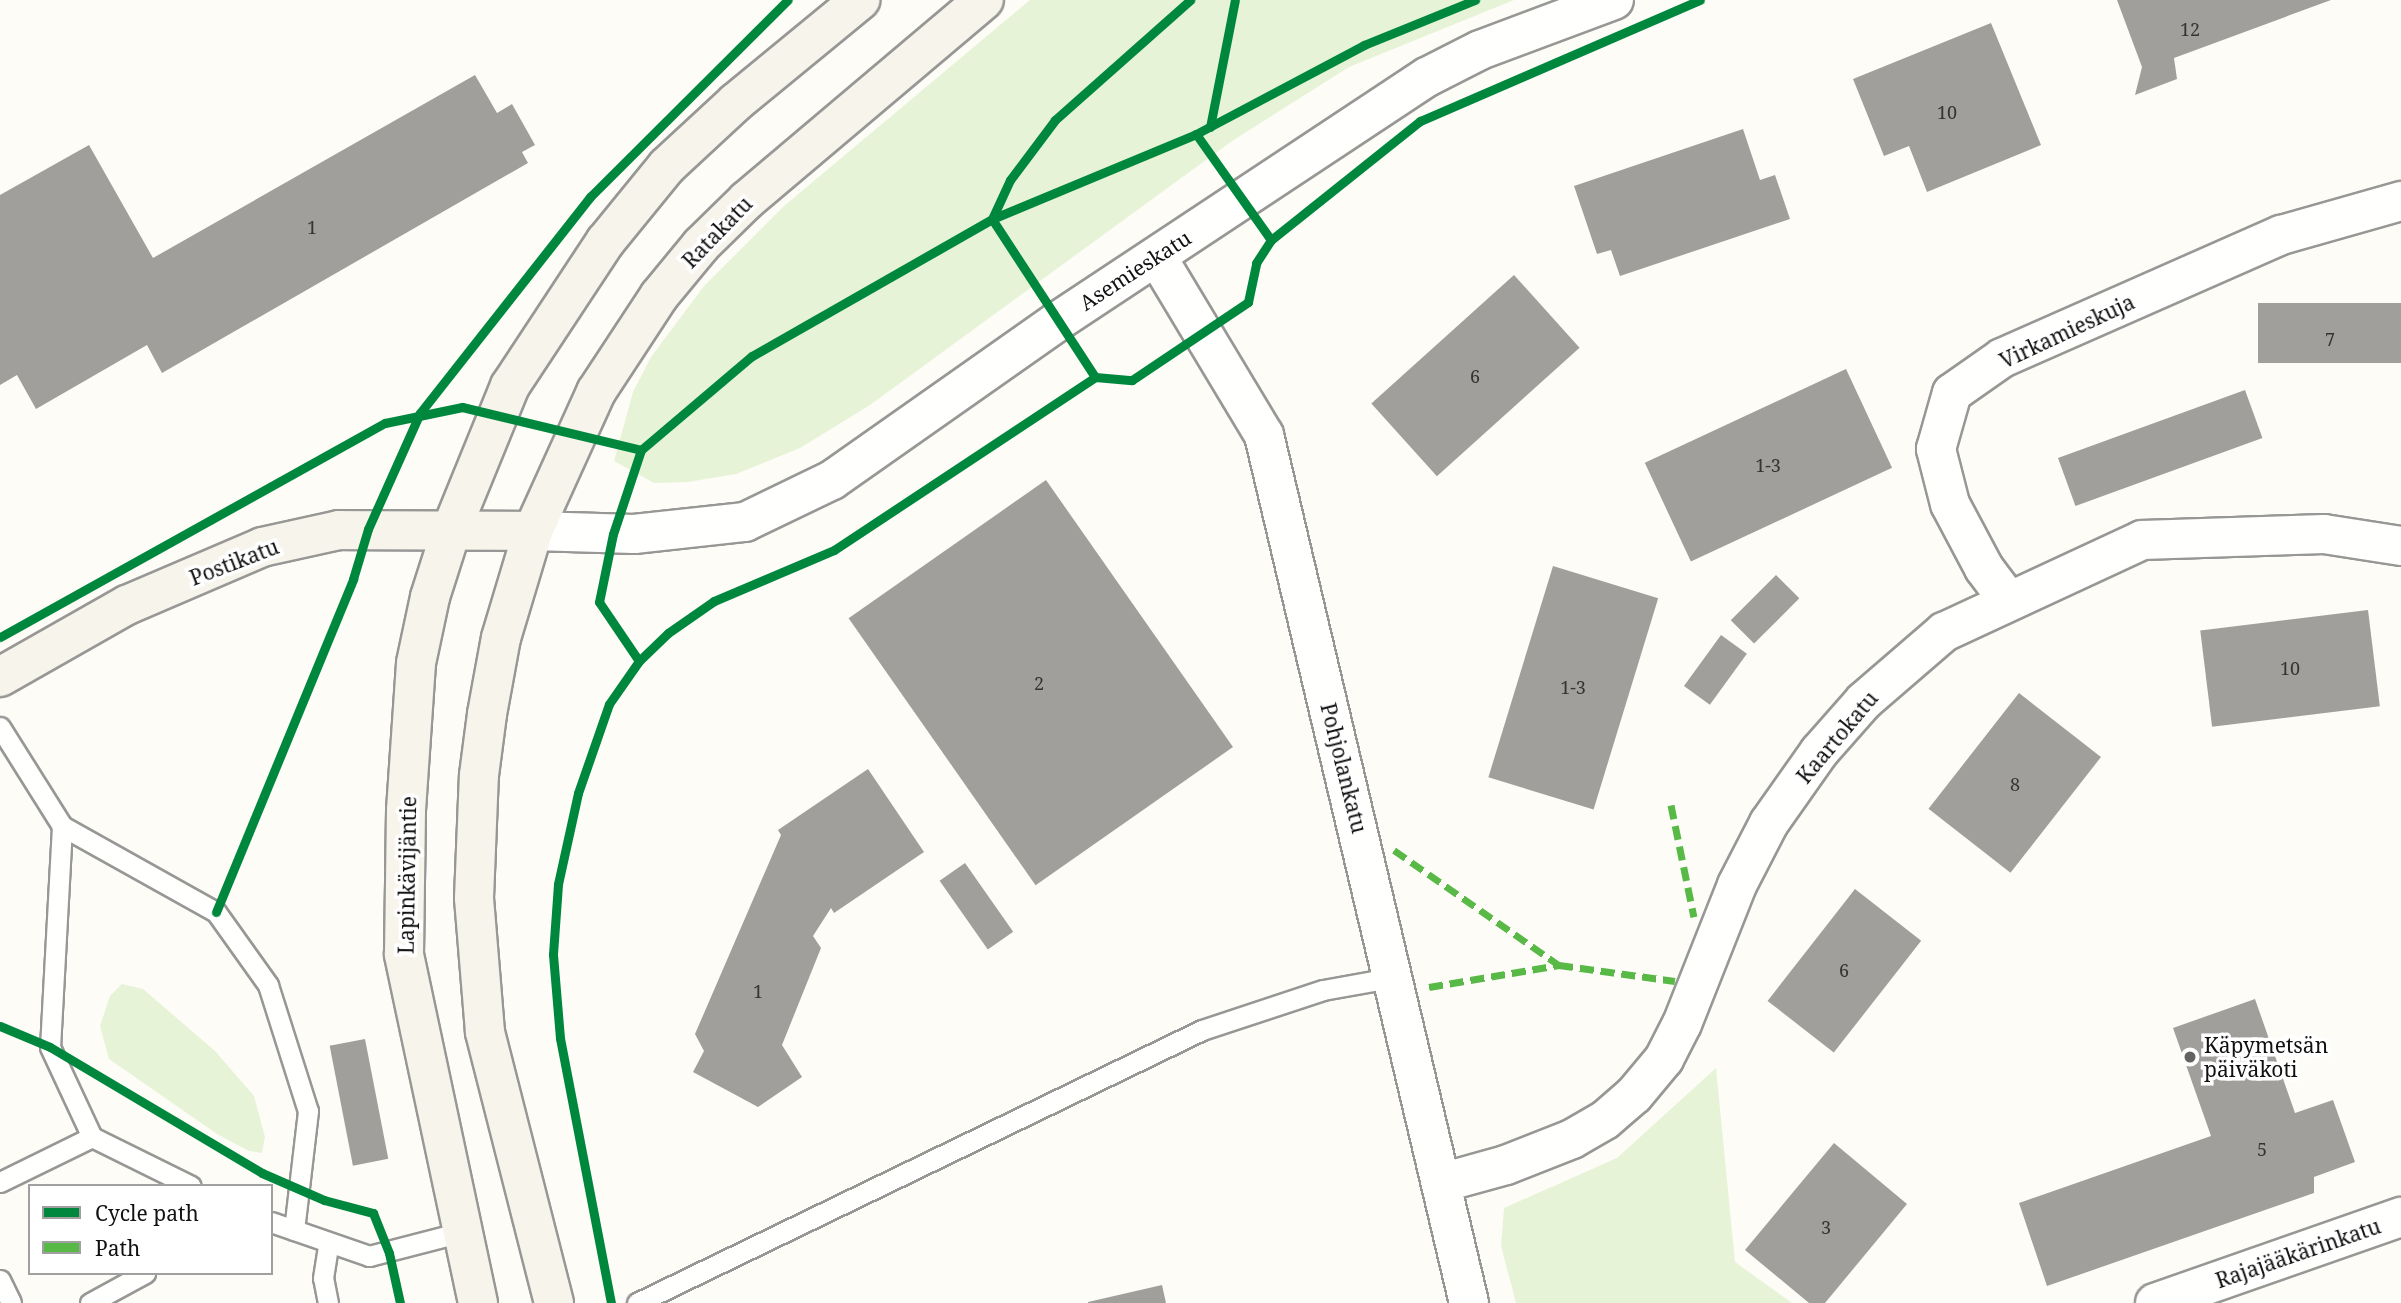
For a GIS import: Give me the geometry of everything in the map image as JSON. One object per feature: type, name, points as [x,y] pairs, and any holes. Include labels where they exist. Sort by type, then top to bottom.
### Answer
[{"type":"main road","points":[[452,528],[510,386],[612,232],[667,166],[736,102],[860,0]]},
{"type":"main road","name":"Ratakatu","points":[[533,531],[596,392],[659,296],[701,245],[747,200],[984,0]]},
{"type":"main road","name":"Postikatu","points":[[0,677],[127,605],[262,547],[339,530],[452,528],[533,531]]},
{"type":"main road","name":"Lapinkävijäntie","points":[[452,528],[430,597],[416,663],[402,906],[411,999],[478,1303]]},
{"type":"main road","points":[[533,531],[501,638],[487,714],[479,775],[474,898],[485,1032],[554,1303]]},
{"type":"street","name":"Asemieskatu","points":[[533,531],[634,534],[745,522],[832,480],[1157,257],[1427,77],[1480,50],[1614,0]]},
{"type":"street","name":"Virkamieskuja","points":[[2008,600],[1984,568],[1950,504],[1936,449],[1952,393],[2002,358],[2281,235],[2401,201]]},
{"type":"street","name":"Pohjolankatu","points":[[1157,257],[1264,435],[1395,978],[1469,1303]]},
{"type":"street","name":"Kaartokatu","points":[[1441,1183],[1506,1165],[1572,1139],[1605,1120],[1634,1095],[1664,1059],[1682,1024],[1737,886],[1769,823],[1819,752],[1905,662],[1944,632],[2142,540],[2324,534],[2401,547]]},
{"type":"street","name":"Rajajääkärinkatu","points":[[2155,1303],[2401,1217]]},
{"type":"lane","points":[[0,727],[62,826],[216,912],[268,985],[308,1111],[294,1230]]},
{"type":"lane","points":[[62,826],[50,1048],[92,1138],[187,1184]]},
{"type":"lane","points":[[637,1303],[1202,1030],[1323,990],[1395,978]]},
{"type":"lane","points":[[0,1182],[92,1138]]},
{"type":"lane","points":[[273,1223],[369,1256],[462,1233]]},
{"type":"lane","points":[[328,1303],[323,1278],[329,1242]]},
{"type":"lane","points":[[90,1303],[141,1275]]},
{"type":"lane","points":[[0,1280],[10,1303]]},
{"type":"green space","points":[[1030,0],[1514,0],[1349,67],[1232,141],[870,405],[800,448],[736,474],[688,482],[654,483],[614,461],[633,392],[651,357],[704,286],[784,206]]},
{"type":"green space","points":[[122,984],[143,989],[215,1051],[254,1096],[265,1137],[262,1153],[249,1151],[217,1134],[109,1059],[100,1026],[110,996]]},
{"type":"green space","points":[[1716,1068],[1735,1262],[1792,1303],[1516,1303],[1501,1246],[1504,1208],[1617,1158]]},
{"type":"building","points":[[2117,0],[2331,0],[2174,58],[2177,79],[2135,95],[2142,67]]},
{"type":"building","points":[[1991,23],[2041,145],[1927,192],[1909,146],[1884,156],[1853,79]]},
{"type":"building","points":[[475,75],[497,113],[512,104],[535,145],[522,152],[528,163],[162,373],[147,345],[36,409],[17,375],[0,385],[0,195],[89,145],[153,258]]},
{"type":"building","points":[[1743,129],[1760,180],[1775,175],[1790,219],[1620,276],[1611,250],[1597,254],[1574,186]]},
{"type":"building","points":[[1514,275],[1580,348],[1437,476],[1371,403]]},
{"type":"building","points":[[2258,303],[2401,303],[2401,363],[2258,363]]},
{"type":"building","points":[[1846,369],[1892,468],[1691,562],[1645,463]]},
{"type":"building","points":[[2245,390],[2262,438],[2075,506],[2058,458]]},
{"type":"building","points":[[1046,480],[1233,747],[1036,885],[849,618]]},
{"type":"building","points":[[1553,566],[1658,598],[1594,810],[1488,777]]},
{"type":"building","points":[[1776,575],[1799,598],[1754,644],[1731,620]]},
{"type":"building","points":[[2368,610],[2380,706],[2212,727],[2200,631]]},
{"type":"building","points":[[1721,635],[1747,654],[1710,705],[1684,686]]},
{"type":"building","points":[[2019,693],[2101,757],[2010,873],[1928,809]]},
{"type":"building","points":[[868,769],[924,852],[834,913],[831,908],[813,936],[821,948],[782,1045],[802,1077],[758,1107],[693,1072],[704,1051],[695,1034],[781,835],[778,830]]},
{"type":"building","points":[[965,863],[1013,932],[988,950],[940,881]]},
{"type":"building","points":[[1855,889],[1921,941],[1834,1053],[1768,1001]]},
{"type":"building","points":[[2255,999],[2295,1113],[2333,1100],[2355,1162],[2314,1177],[2314,1193],[2047,1286],[2019,1203],[2211,1136],[2173,1028]]},
{"type":"building","points":[[365,1039],[388,1159],[353,1166],[330,1046]]},
{"type":"building","points":[[1834,1143],[1907,1204],[1825,1303],[1809,1303],[1745,1250]]},
{"type":"building","points":[[1162,1285],[1166,1303],[1088,1303],[1088,1302]]},
{"type":"marked path","points":[[1671,805],[1694,917]]},
{"type":"marked path","points":[[1394,850],[1559,965]]},
{"type":"marked path","points":[[1429,987],[1559,965],[1675,981]]},
{"type":"cycle path","points":[[216,912],[353,579],[368,529],[420,413],[590,197],[788,0]]},
{"type":"cycle path","points":[[992,219],[1010,180],[1055,120],[1190,0]]},
{"type":"cycle path","points":[[1210,127],[1235,0]]},
{"type":"cycle path","points":[[611,1303],[560,1038],[553,954],[558,884],[578,793],[609,704],[639,661],[599,602],[613,534],[641,450],[752,356],[992,219],[1196,134],[1364,45],[1475,0]]},
{"type":"cycle path","points":[[639,661],[668,633],[714,601],[834,550],[1095,377],[1132,380],[1248,302],[1256,263],[1271,240],[1420,121],[1700,0]]},
{"type":"cycle path","points":[[1196,134],[1271,240]]},
{"type":"cycle path","points":[[992,219],[1095,377]]},
{"type":"cycle path","points":[[0,637],[385,423],[462,407],[641,450]]},
{"type":"cycle path","points":[[0,1026],[50,1047],[262,1173],[324,1200],[373,1213],[389,1253],[400,1303]]},
{"type":"place","name":"Käpymetsän päiväkoti","points":[[2190,1057]]}]
